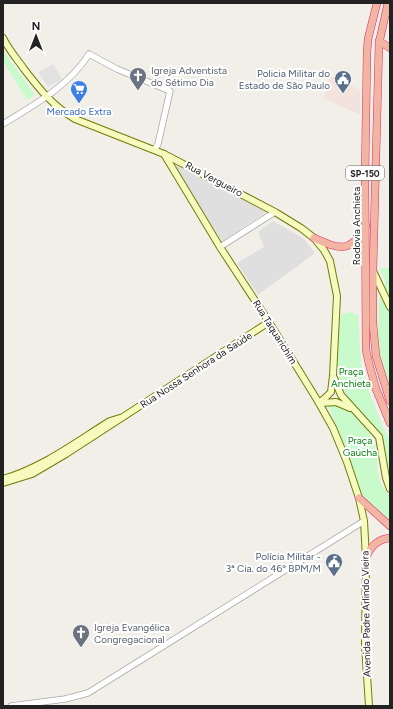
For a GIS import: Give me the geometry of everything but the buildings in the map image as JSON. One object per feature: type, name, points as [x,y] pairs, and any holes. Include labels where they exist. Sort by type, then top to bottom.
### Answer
[{"type":"highway","name":"Rodovia Anchieta","points":[[377,3],[368,39],[367,52],[365,179],[366,350],[376,389],[390,423]]},
{"type":"highway","name":"Rodovia Anchieta","points":[[388,3],[379,41],[373,270],[374,340],[376,356],[390,401]]},
{"type":"highway","points":[[379,41],[390,48]]},
{"type":"highway","points":[[314,238],[338,247],[345,247],[359,238],[366,226]]},
{"type":"highway","points":[[359,498],[390,526]]},
{"type":"highway","points":[[366,558],[371,547],[381,540],[390,538]]},
{"type":"main road","name":"Rua Vergueiro","points":[[3,38],[11,52],[46,96],[63,112],[76,119],[164,154],[275,212],[314,238],[324,250],[330,261],[337,296],[333,376],[329,395],[319,403]]},
{"type":"main road","name":"Rua Taquarichim","points":[[164,154],[220,246],[270,322],[333,428],[359,498],[364,521]]},
{"type":"main road","points":[[373,270],[379,286],[390,307]]},
{"type":"main road","name":"Rua Nossa Senhora da Saúde","points":[[3,483],[32,474],[66,454],[270,322]]},
{"type":"main road","points":[[333,376],[341,395],[379,438],[386,478],[390,489]]},
{"type":"main road","points":[[319,403],[336,402],[354,410]]},
{"type":"main road","name":"Rua Nossa Senhora da Saúde","points":[[3,479],[29,470],[58,454],[110,421],[122,417]]},
{"type":"main road","name":"Avenida Padre Arlindo Vieira","points":[[364,521],[366,558],[365,645],[369,706]]},
{"type":"street","points":[[3,124],[46,96],[74,75],[89,54],[117,69],[170,91],[158,144],[155,150]]},
{"type":"street","points":[[220,246],[275,212]]},
{"type":"street","points":[[11,706],[88,693],[364,521]]},
{"type":"shaded area","points":[[53,64],[62,79],[48,87],[38,72]]},
{"type":"shaded area","name":"Policia Militar do Estado de São Paulo","points":[[330,75],[360,90],[360,115],[324,98]]},
{"type":"shaded area","points":[[176,162],[267,212],[222,241],[182,179],[177,170]]},
{"type":"shaded area","points":[[273,221],[303,238],[315,253],[258,295],[237,263],[264,247],[258,232]]},
{"type":"green space","points":[[3,50],[35,95],[27,100],[3,61]]},
{"type":"green space","points":[[379,268],[390,268],[390,297],[385,290],[385,281]]},
{"type":"green space","name":"Praça Anchieta","points":[[379,296],[390,313],[390,389],[379,356]]},
{"type":"green space","name":"Praça Anchieta","points":[[351,312],[358,315],[361,363],[371,397],[390,441],[390,476],[383,437],[357,409],[338,382],[336,369],[340,319],[342,314]]},
{"type":"green space","name":"Praça Gaúcha","points":[[328,405],[335,405],[354,415],[365,426],[369,433],[374,443],[380,482],[391,500],[390,522],[362,498],[353,468]]},
{"type":"place","name":"Igreja Adventista do Sétimo Dia","points":[[138,91]]},
{"type":"place","name":"Policia Militar do Estado de São Paulo","points":[[343,94]]},
{"type":"place","name":"Mercado Extra","points":[[79,104]]},
{"type":"place","name":"Polícia Militar - 3ª Cia. do 46º BPM/M","points":[[334,577]]},
{"type":"place","name":"Igreja Evangélica Congregacional","points":[[81,648]]}]
